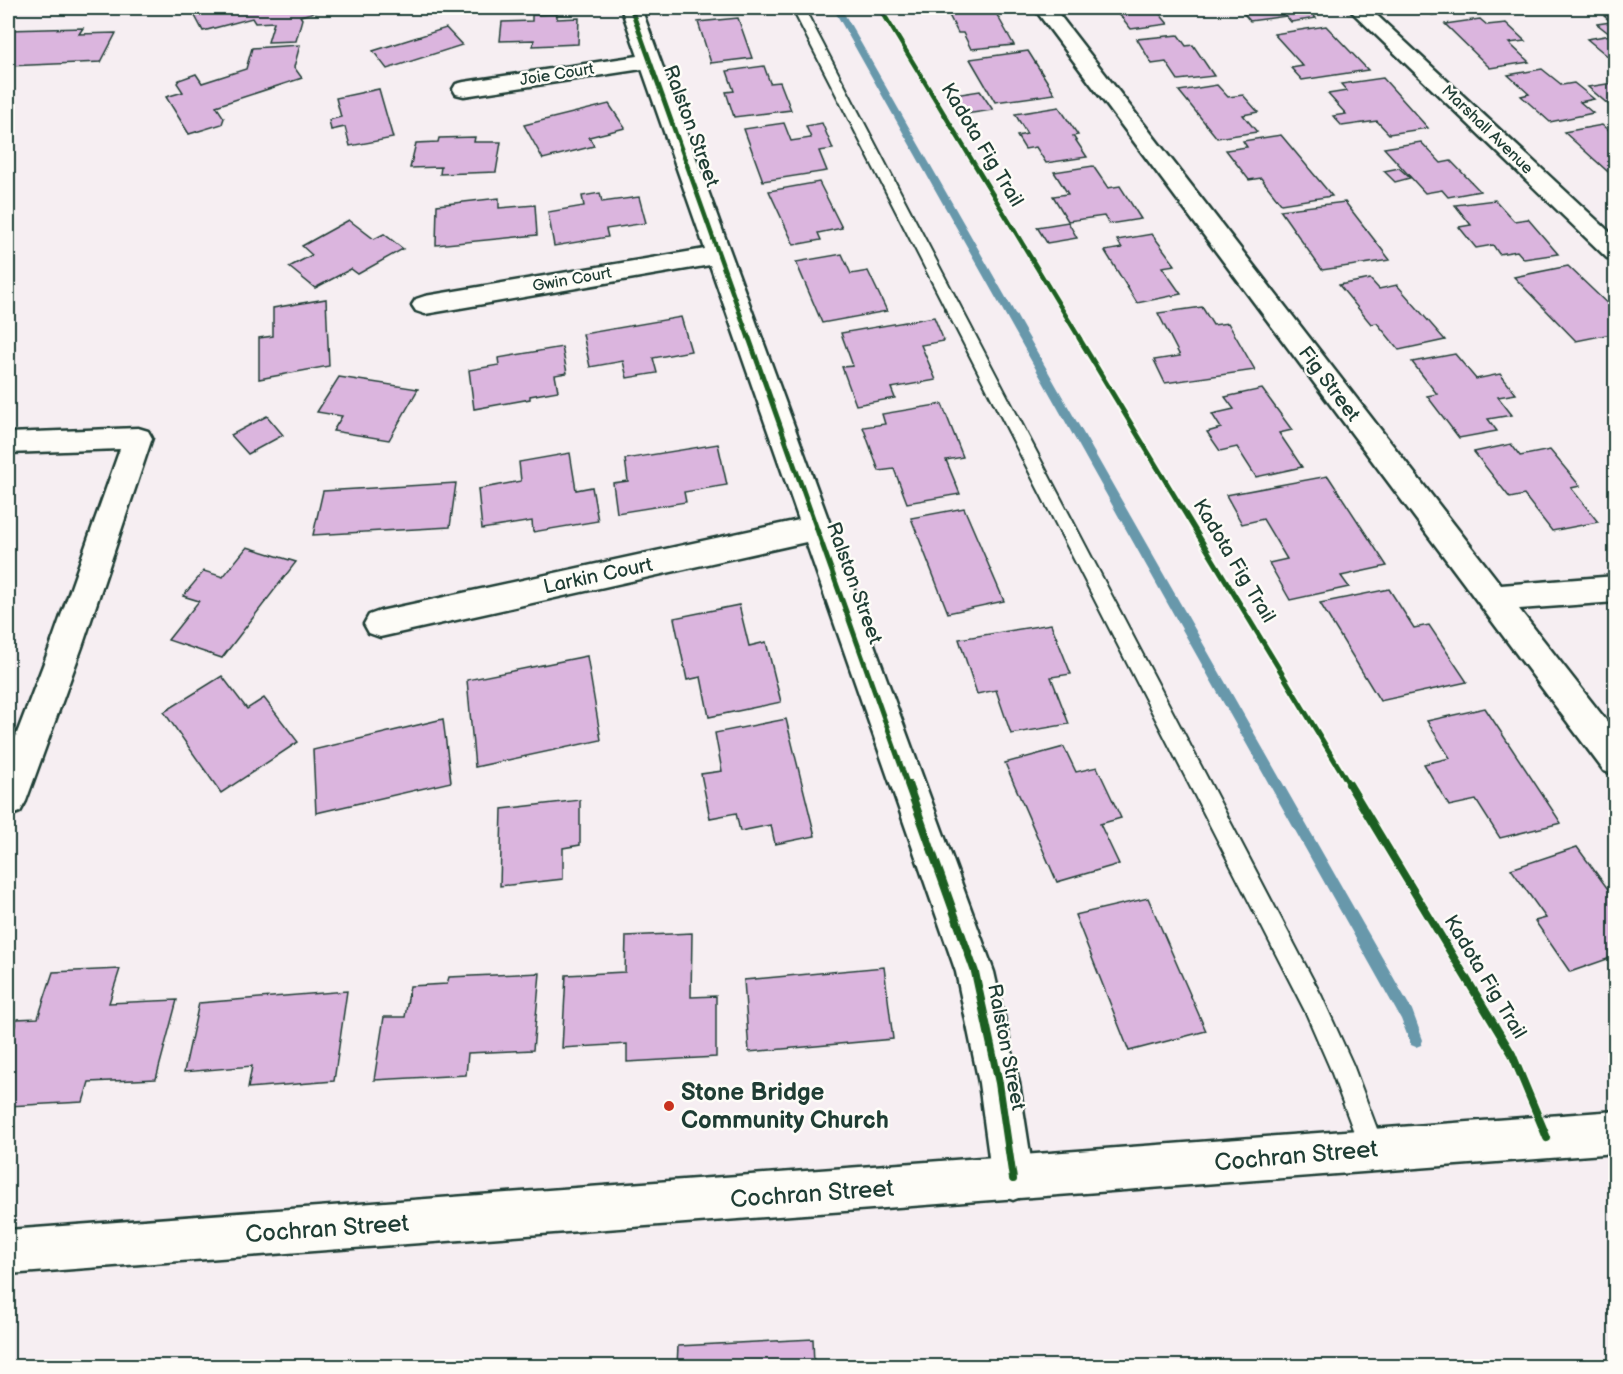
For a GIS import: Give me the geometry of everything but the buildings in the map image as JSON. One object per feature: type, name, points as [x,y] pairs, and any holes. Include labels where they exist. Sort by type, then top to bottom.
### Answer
[{"type":"street","name":"Ralston Street","points":[[632,8],[975,972],[999,1083],[1013,1179]]},
{"type":"street","name":"Fig Street","points":[[1044,8],[1616,760]]},
{"type":"street","name":"Marshall Avenue","points":[[1358,8],[1616,252]]},
{"type":"street","name":"Joie Court","points":[[464,89],[650,61]]},
{"type":"street","name":"Gwin Court","points":[[425,305],[719,255]]},
{"type":"street","points":[[8,443],[138,438],[66,646],[8,801]]},
{"type":"street","name":"Larkin Court","points":[[380,624],[816,528]]},
{"type":"street","points":[[1492,598],[1616,589]]},
{"type":"street","name":"Cochran Street","points":[[8,1252],[1013,1179],[1616,1132]]},
{"type":"lane","points":[[798,8],[1314,1005],[1341,1065],[1374,1150]]},
{"type":"waterway","points":[[837,8],[1407,1015],[1416,1040]]},
{"type":"cycle path","points":[[631,8],[975,972],[999,1083],[1013,1179]]},
{"type":"cycle path","name":"Kadota Fig Trail","points":[[880,8],[1512,1054],[1547,1138]]},
{"type":"place","name":"Stone Bridge Community Church","points":[[669,1106]]}]
